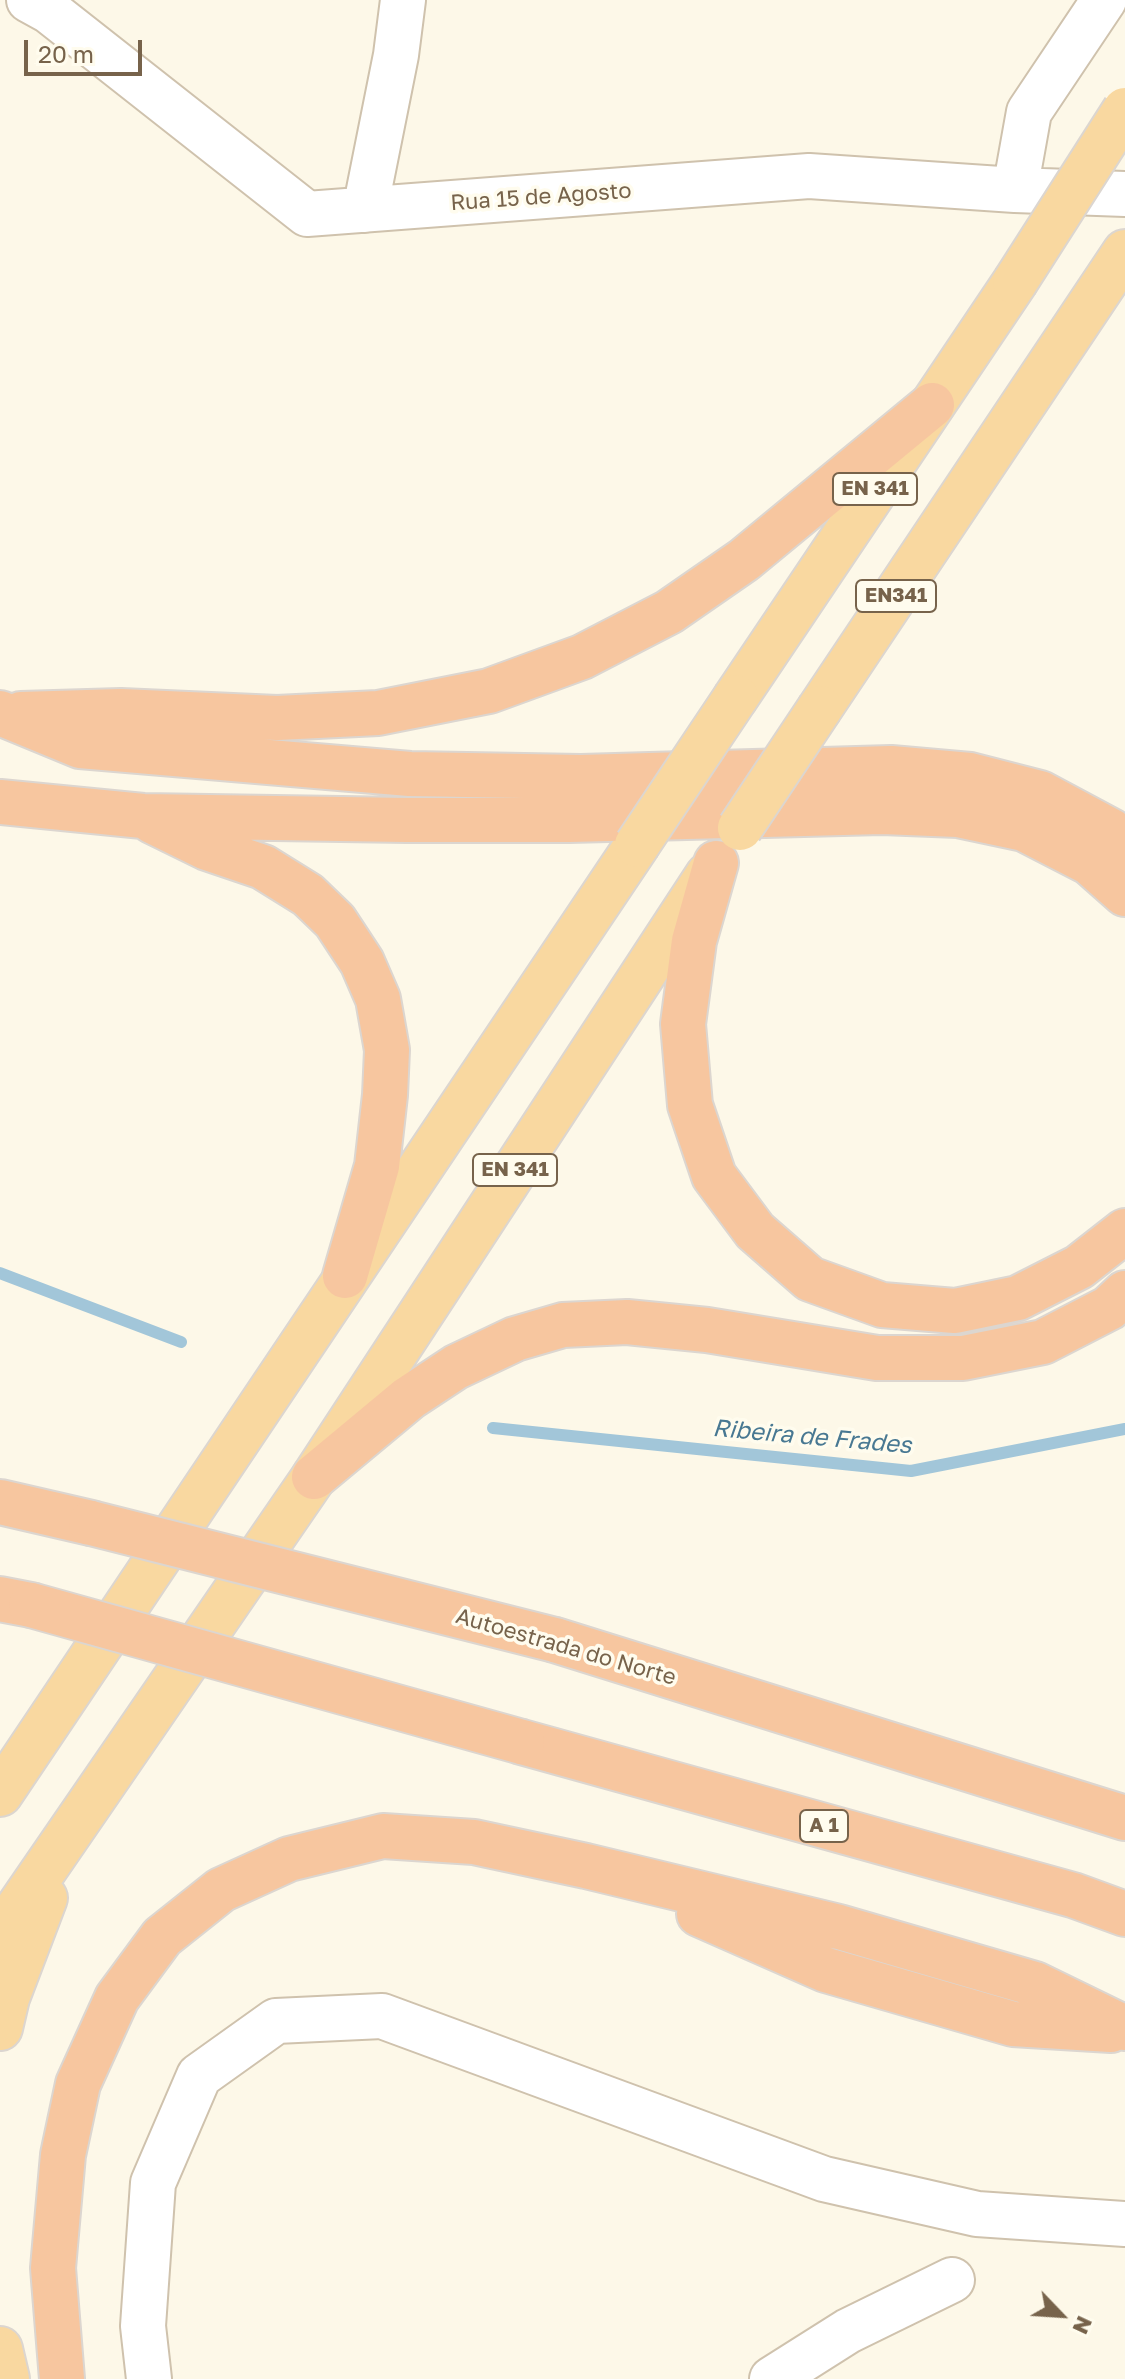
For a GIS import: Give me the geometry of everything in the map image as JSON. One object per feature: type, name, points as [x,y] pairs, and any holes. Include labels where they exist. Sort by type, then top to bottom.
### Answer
[{"type":"highway","name":"EN 341","points":[[0,1794],[1015,282],[1125,110]]},
{"type":"highway","name":"EN341","points":[[820,708],[1125,252]]},
{"type":"highway","points":[[2,714],[121,711],[277,718],[378,713],[489,691],[582,657],[669,612],[744,560],[932,405]]},
{"type":"highway","name":"EN 341","points":[[0,1934],[314,1477],[820,708]]},
{"type":"highway","points":[[2,714],[80,746],[410,774],[581,777],[891,768],[970,775],[1040,793],[1111,831],[1125,844]]},
{"type":"highway","points":[[0,802],[143,816],[569,820],[882,812],[958,815],[1024,829],[1090,863],[1125,894]]},
{"type":"highway","points":[[143,816],[207,848],[263,867],[308,895],[335,921],[362,962],[378,999],[387,1050],[385,1095],[377,1166],[345,1276]]},
{"type":"highway","points":[[728,845],[694,941],[683,1024],[690,1105],[714,1176],[755,1231],[810,1279],[882,1305],[955,1311],[1018,1298],[1079,1267],[1125,1231]]},
{"type":"highway","points":[[314,1477],[409,1398],[456,1367],[515,1339],[563,1325],[627,1322],[707,1330],[877,1358],[963,1358],[1043,1342],[1109,1308],[1125,1293]]},
{"type":"highway","name":"Autoestrada do Norte","points":[[0,1502],[555,1640],[1125,1818]]},
{"type":"highway","name":"A 1","points":[[16,1602],[1073,1895],[1125,1914]]},
{"type":"highway","points":[[0,2028],[7,1998],[42,1906],[93,1799]]},
{"type":"highway","points":[[62,2379],[53,2268],[63,2155],[78,2084],[117,1998],[162,1937],[221,1890],[289,1859],[383,1836],[474,1842],[586,1866],[826,1970],[1013,2024],[1125,2030]]},
{"type":"highway","points":[[0,2349],[7,2379]]},
{"type":"street","name":"Rua 15 de Agosto","points":[[29,0],[49,11],[307,214],[809,176],[1125,194]]},
{"type":"street","points":[[365,210],[396,55],[403,0]]},
{"type":"street","points":[[1015,190],[1029,112],[1104,0]]},
{"type":"street","points":[[149,2379],[143,2326],[153,2183],[199,2076],[276,2021],[382,2016],[824,2179],[977,2214],[1125,2224]]},
{"type":"street","points":[[772,2379],[848,2331],[952,2280]]},
{"type":"waterway","name":"Ribeira de Frades","points":[[0,1273],[181,1342]]},
{"type":"waterway","name":"Ribeira de Frades","points":[[493,1428],[911,1471],[1125,1429]]}]
